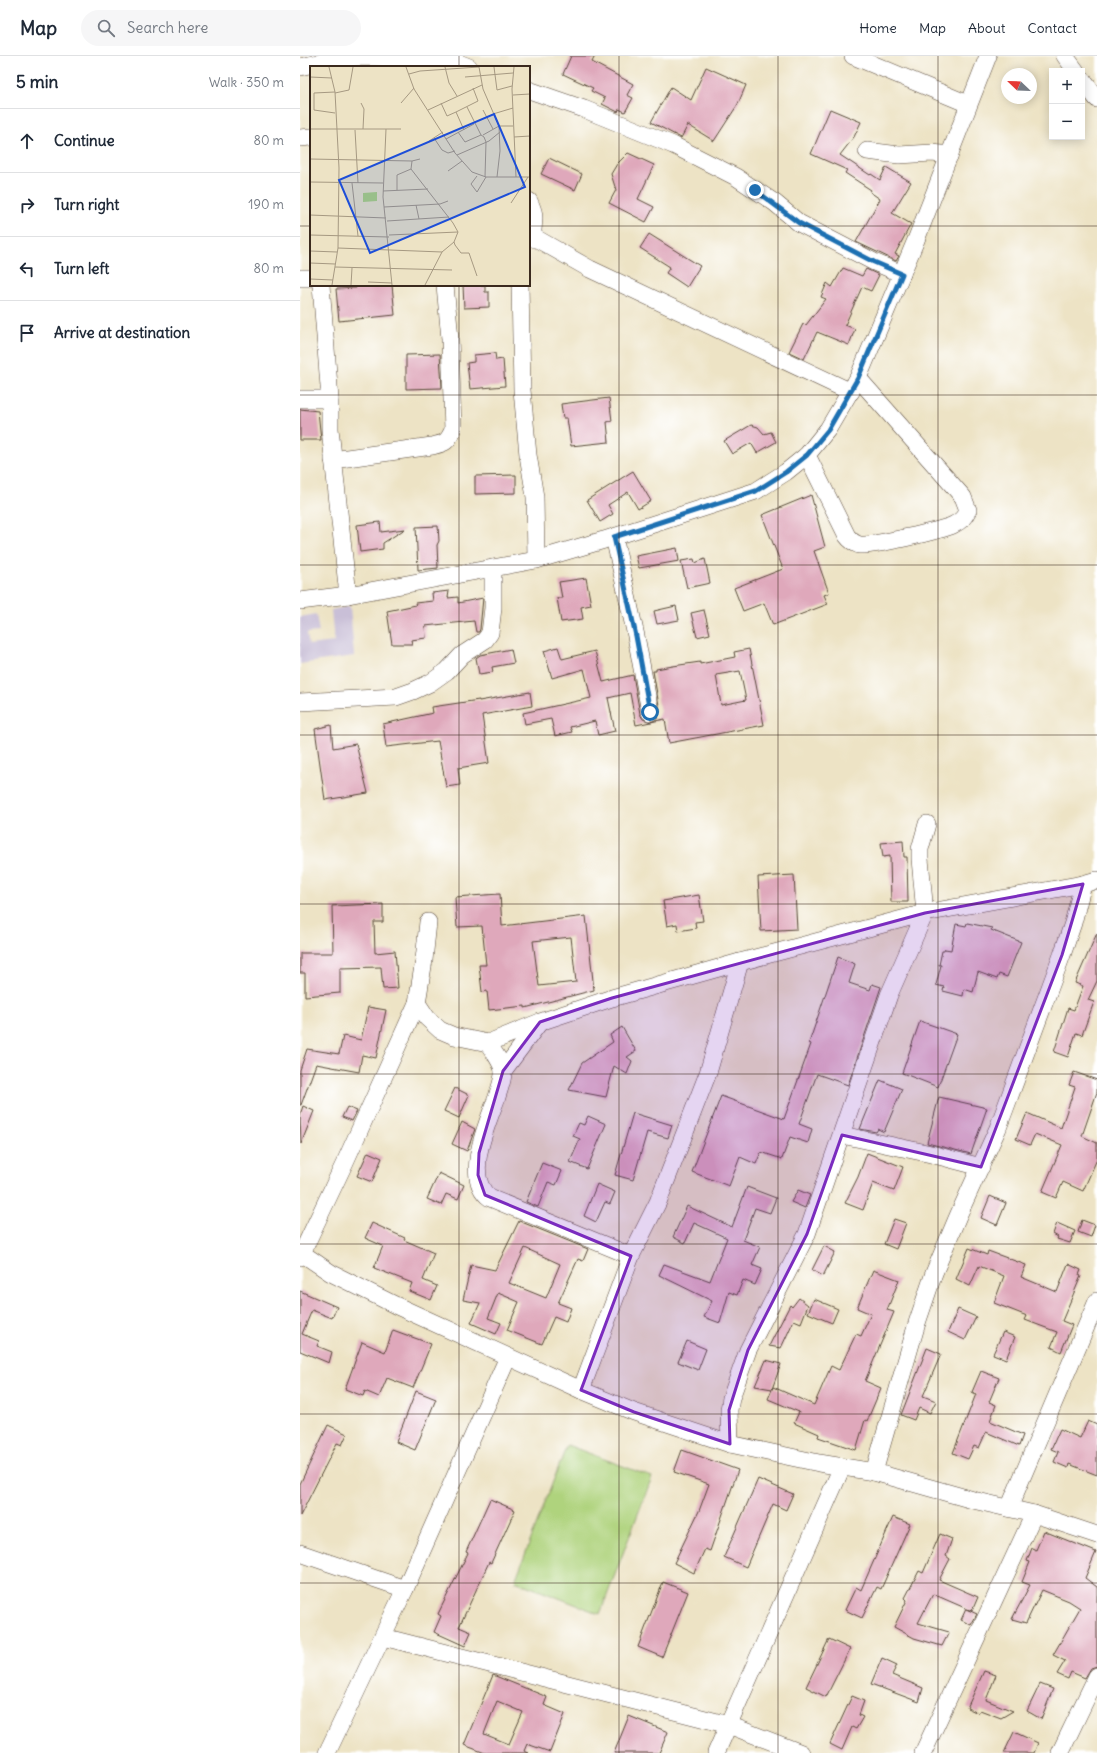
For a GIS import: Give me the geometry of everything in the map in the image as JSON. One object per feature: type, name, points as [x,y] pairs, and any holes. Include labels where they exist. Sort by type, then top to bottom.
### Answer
[{"type":"street","points":[[304,63],[364,56],[459,63],[466,66]]},
{"type":"street","points":[[854,56],[968,104]]},
{"type":"street","points":[[300,602],[348,595],[536,560],[614,537],[756,491],[786,472],[807,455],[828,430],[854,385],[902,274],[988,56]]},
{"type":"street","points":[[1065,56],[1074,68]]},
{"type":"street","points":[[1085,83],[1097,99]]},
{"type":"street","points":[[530,90],[584,109],[673,145],[736,177],[775,203],[799,223],[874,262],[902,274]]},
{"type":"street","points":[[300,138],[310,137]]},
{"type":"street","points":[[867,151],[899,154],[932,153],[950,155]]},
{"type":"street","points":[[530,203],[535,215],[530,238],[590,269],[854,385],[962,497],[968,510],[964,519],[952,525],[883,542],[860,545],[851,541],[847,536],[807,455]]},
{"type":"street","points":[[321,286],[330,399],[330,429],[348,595]]},
{"type":"street","points":[[333,460],[432,446],[445,443],[449,439],[453,430],[450,339],[445,286]]},
{"type":"street","points":[[520,286],[522,390],[528,455],[535,497],[536,560]]},
{"type":"street","points":[[300,400],[330,399]]},
{"type":"street","points":[[614,537],[636,636],[650,712]]},
{"type":"street","points":[[300,702],[396,697],[430,683],[446,671],[462,655],[485,640],[490,633],[494,608],[493,568]]},
{"type":"street","points":[[730,1444],[729,1410],[741,1369],[748,1350],[808,1234],[889,995],[925,913],[920,849],[926,824]]},
{"type":"street","points":[[416,1003],[427,1018],[440,1030],[454,1036],[488,1044],[540,1022],[612,998],[740,962],[925,913],[1090,882]]},
{"type":"street","points":[[874,1472],[917,1323],[934,1273],[1001,1121],[1073,923],[1090,882]]},
{"type":"street","points":[[428,922],[423,967],[416,1003],[346,1160],[301,1254],[331,1273],[356,1286],[508,1357],[634,1412],[730,1444],[874,1472],[1034,1514],[1097,1535]]},
{"type":"street","points":[[581,1390],[631,1256],[658,1202],[708,1073],[740,962]]},
{"type":"street","points":[[540,1022],[503,1071],[499,1091],[479,1153],[478,1175],[480,1185],[485,1195],[490,1198],[631,1256]]},
{"type":"street","points":[[488,1044],[500,1063],[503,1071]]},
{"type":"street","points":[[842,1135],[931,1154],[981,1167]]},
{"type":"street","points":[[1009,1508],[1097,1301]]},
{"type":"street","points":[[327,1753],[405,1589],[508,1357]]},
{"type":"street","points":[[716,1753],[842,1467]]},
{"type":"street","points":[[923,1753],[1034,1514]]},
{"type":"street","points":[[300,1553],[405,1589]]},
{"type":"street","points":[[383,1637],[729,1725],[801,1753]]},
{"type":"street","points":[[1060,1753],[1097,1676]]},
{"type":"highlighted area","points":[[1083,884],[1062,955],[981,1167],[842,1135],[807,1234],[748,1350],[729,1410],[730,1444],[634,1412],[581,1390],[631,1256],[485,1195],[478,1175],[479,1153],[503,1071],[540,1022],[612,998],[925,913]]},
{"type":"shaded area","points":[[350,606],[354,656],[300,664],[300,617],[316,614],[319,632],[307,633],[309,645],[334,642],[331,610]]},
{"type":"green space","points":[[567,1445],[652,1477],[600,1614],[515,1581]]},
{"type":"building","points":[[571,56],[595,56],[592,62],[633,84],[627,95],[633,98],[625,112],[619,109],[618,112],[602,104],[605,98],[591,91],[593,88],[563,74]]},
{"type":"building","points":[[706,67],[746,85],[738,104],[714,141],[688,125],[681,138],[651,122],[671,87],[691,100]]},
{"type":"building","points":[[830,109],[861,122],[854,137],[840,155],[880,180],[886,167],[911,182],[892,213],[911,224],[895,254],[899,256],[896,261],[856,242],[880,199],[870,192],[871,190],[845,173],[847,170],[811,154]]},
{"type":"building","points":[[628,153],[654,165],[638,199],[654,207],[646,222],[609,203],[616,190],[611,174],[617,164]]},
{"type":"building","points":[[549,158],[582,174],[575,190],[541,174]]},
{"type":"building","points":[[649,234],[700,266],[687,287],[666,273],[670,267],[640,248]]},
{"type":"building","points":[[843,268],[862,276],[866,269],[879,275],[871,291],[862,287],[845,325],[855,329],[849,345],[817,332],[804,359],[789,352],[803,324],[806,325],[826,299],[821,297],[827,283],[832,287]]},
{"type":"building","points":[[356,286],[392,286],[395,315],[339,321],[336,289],[356,288]]},
{"type":"building","points":[[463,286],[485,286],[485,292],[489,292],[489,307],[464,308]]},
{"type":"building","points":[[495,353],[496,360],[503,359],[505,386],[470,389],[467,363],[474,362],[474,355]]},
{"type":"building","points":[[440,354],[442,388],[406,389],[406,355]]},
{"type":"building","points":[[609,398],[612,421],[607,422],[609,442],[571,446],[567,418],[563,418],[561,404]]},
{"type":"building","points":[[300,409],[318,411],[321,440],[300,440]]},
{"type":"building","points":[[751,425],[758,427],[764,434],[771,432],[776,442],[757,453],[751,443],[732,454],[724,441]]},
{"type":"building","points":[[633,471],[651,501],[638,509],[628,492],[608,505],[613,514],[600,522],[587,500]]},
{"type":"building","points":[[516,475],[516,493],[475,494],[475,476]]},
{"type":"building","points":[[811,495],[825,547],[814,551],[829,593],[824,595],[828,604],[773,625],[764,603],[743,611],[734,588],[783,569],[762,515]]},
{"type":"building","points":[[380,522],[381,532],[405,529],[383,543],[383,549],[360,552],[357,525]]},
{"type":"building","points":[[438,526],[438,568],[418,570],[416,527]]},
{"type":"building","points":[[677,548],[679,561],[639,568],[636,556]]},
{"type":"building","points":[[694,559],[695,563],[705,559],[710,583],[687,588],[681,561]]},
{"type":"building","points":[[586,578],[591,605],[581,607],[583,619],[561,622],[557,598],[562,598],[559,582]]},
{"type":"building","points":[[449,591],[448,598],[458,597],[458,603],[483,598],[479,632],[476,632],[474,621],[425,626],[426,638],[411,640],[412,644],[392,644],[387,611],[416,605],[415,603],[433,601],[432,593]]},
{"type":"building","points":[[676,606],[679,620],[657,624],[654,611]]},
{"type":"building","points":[[704,610],[710,634],[697,637],[691,613]]},
{"type":"building","points":[[558,647],[562,659],[595,651],[603,682],[633,675],[640,714],[643,719],[651,722],[636,725],[630,693],[608,698],[615,731],[598,735],[595,721],[570,727],[572,732],[555,736],[551,719],[525,724],[523,713],[591,698],[584,669],[552,678],[544,651]]},
{"type":"building","points":[[511,649],[514,663],[492,667],[493,672],[479,674],[476,658],[480,655]]},
{"type":"building","points":[[749,649],[764,725],[669,743],[665,719],[651,722],[657,719],[660,711],[653,671],[656,671],[656,669],[673,666],[700,662],[700,664],[735,657],[734,652]],"holes":[[[740,671],[746,700],[721,705],[716,675]]]},
{"type":"building","points":[[530,692],[532,706],[482,715],[489,763],[458,768],[460,785],[446,787],[438,741],[386,747],[383,724],[433,713],[432,707]]},
{"type":"building","points":[[331,725],[333,748],[356,744],[368,793],[325,800],[315,729]]},
{"type":"building","points":[[903,841],[904,857],[907,857],[908,902],[891,902],[890,856],[883,857],[881,843]]},
{"type":"building","points":[[794,875],[797,929],[761,931],[758,877]]},
{"type":"building","points":[[500,894],[502,926],[586,916],[594,990],[525,1008],[525,1006],[489,1010],[487,991],[482,992],[479,965],[486,965],[482,926],[457,927],[455,897]],"holes":[[[571,937],[576,982],[539,986],[533,941]]]},
{"type":"building","points":[[699,895],[703,921],[695,922],[696,928],[678,931],[677,924],[667,926],[663,901]]},
{"type":"building","points":[[383,904],[383,922],[374,922],[375,953],[395,951],[398,988],[383,989],[381,967],[340,968],[340,993],[305,996],[305,973],[300,973],[300,953],[333,953],[332,906]]},
{"type":"building","points":[[967,923],[992,928],[991,930],[1021,942],[1007,977],[999,974],[997,979],[978,972],[973,992],[964,989],[963,996],[943,991],[944,987],[936,985],[941,965],[939,965],[942,951],[945,949],[951,950],[956,924],[966,926]]},
{"type":"building","points":[[1097,933],[1097,981],[1088,1000],[1094,1002],[1082,1035],[1076,1033],[1068,1057],[1054,1052],[1068,1008],[1074,1010],[1083,986],[1075,983]]},
{"type":"building","points":[[838,957],[855,964],[849,983],[870,990],[872,984],[881,987],[848,1085],[817,1074],[799,1124],[812,1129],[808,1143],[790,1137],[782,1159],[761,1152],[756,1164],[740,1157],[729,1186],[692,1172],[721,1096],[784,1119],[811,1044],[809,1043]]},
{"type":"building","points":[[368,1007],[386,1010],[376,1058],[362,1055],[359,1072],[316,1064],[300,1105],[300,1070],[307,1049],[339,1054],[343,1036],[361,1040]]},
{"type":"building","points":[[920,1021],[957,1034],[938,1087],[902,1073]]},
{"type":"building","points":[[622,1027],[636,1051],[627,1057],[632,1061],[627,1074],[614,1066],[606,1097],[569,1090],[582,1063],[613,1042],[610,1035]]},
{"type":"building","points":[[1074,1072],[1097,1080],[1097,1092],[1082,1136],[1097,1143],[1097,1159],[1083,1191],[1063,1182],[1056,1198],[1042,1192],[1062,1145],[1035,1134],[1030,1145],[1016,1139],[1027,1113],[1061,1128],[1075,1087],[1069,1085]]},
{"type":"building","points":[[880,1080],[902,1089],[884,1132],[878,1129],[876,1132],[860,1129]]},
{"type":"building","points":[[455,1088],[469,1095],[459,1118],[444,1111]]},
{"type":"building","points":[[939,1097],[987,1108],[971,1154],[927,1143]]},
{"type":"building","points":[[303,1106],[314,1111],[301,1144],[300,1115]]},
{"type":"building","points":[[347,1107],[357,1111],[352,1121],[342,1117]]},
{"type":"building","points":[[633,1113],[672,1125],[668,1138],[647,1132],[633,1180],[615,1175]]},
{"type":"building","points":[[588,1116],[606,1124],[587,1169],[570,1162],[580,1139],[573,1136],[579,1123],[584,1125]]},
{"type":"building","points":[[462,1122],[475,1129],[467,1151],[452,1144]]},
{"type":"building","points":[[368,1152],[382,1158],[372,1182],[357,1176]]},
{"type":"building","points":[[867,1153],[903,1167],[894,1191],[873,1183],[863,1210],[845,1203],[858,1177]]},
{"type":"building","points":[[542,1163],[562,1171],[556,1185],[548,1182],[538,1207],[526,1202]]},
{"type":"building","points":[[439,1173],[464,1185],[458,1199],[446,1194],[441,1205],[427,1199]]},
{"type":"building","points":[[597,1184],[615,1192],[610,1204],[605,1202],[596,1222],[584,1216]]},
{"type":"building","points":[[747,1187],[776,1198],[770,1213],[755,1208],[743,1240],[760,1247],[752,1265],[762,1269],[755,1285],[743,1280],[737,1295],[729,1292],[720,1323],[704,1317],[712,1301],[659,1275],[664,1264],[710,1281],[727,1238],[694,1223],[685,1243],[673,1237],[687,1206],[732,1227]]},
{"type":"building","points":[[798,1190],[810,1195],[805,1208],[791,1202]]},
{"type":"building","points":[[990,1196],[1006,1203],[997,1225],[981,1218]]},
{"type":"building","points":[[894,1219],[906,1223],[896,1249],[884,1244]]},
{"type":"building","points":[[1082,1220],[1095,1225],[1091,1237],[1078,1232]]},
{"type":"building","points":[[519,1221],[588,1249],[583,1261],[578,1259],[558,1303],[571,1308],[566,1322],[554,1317],[542,1344],[507,1330],[519,1302],[498,1293],[488,1318],[501,1323],[496,1334],[471,1323],[480,1303],[463,1300],[471,1265],[495,1270]],"holes":[[[525,1248],[560,1264],[546,1298],[509,1283]]]},
{"type":"building","points":[[372,1223],[405,1238],[404,1240],[434,1253],[423,1280],[437,1286],[431,1300],[409,1291],[412,1283],[374,1268],[383,1246],[365,1238]]},
{"type":"building","points":[[1057,1223],[1075,1231],[1070,1243],[1057,1239],[1058,1237],[1053,1234]]},
{"type":"building","points":[[824,1246],[835,1252],[823,1276],[812,1270]]},
{"type":"building","points":[[969,1248],[987,1255],[988,1251],[1026,1265],[1021,1277],[1057,1292],[1068,1264],[1081,1270],[1079,1275],[1081,1276],[1062,1321],[1072,1325],[1061,1352],[1051,1347],[1057,1332],[1025,1320],[1027,1316],[994,1303],[1004,1276],[979,1266],[970,1286],[956,1279]]},
{"type":"building","points":[[873,1270],[899,1280],[887,1310],[894,1312],[865,1381],[881,1388],[867,1421],[865,1420],[856,1450],[818,1437],[819,1434],[794,1423],[799,1412],[768,1399],[773,1387],[814,1405],[831,1366],[839,1370],[856,1334],[861,1336],[871,1314],[857,1308]]},
{"type":"building","points":[[300,1291],[337,1307],[332,1318],[312,1310],[302,1334],[319,1341],[317,1346],[332,1352],[329,1363],[300,1351]]},
{"type":"building","points":[[799,1298],[808,1305],[801,1323],[794,1320],[781,1348],[769,1346],[790,1305],[792,1307]]},
{"type":"building","points":[[814,1299],[838,1309],[832,1323],[808,1313]]},
{"type":"building","points":[[958,1309],[976,1317],[965,1340],[948,1332]]},
{"type":"building","points":[[393,1330],[431,1344],[413,1388],[387,1378],[379,1397],[365,1391],[363,1396],[345,1389],[362,1342],[385,1352]]},
{"type":"building","points":[[1003,1332],[1015,1337],[1006,1359],[993,1354]]},
{"type":"building","points":[[687,1341],[706,1349],[698,1370],[678,1362]]},
{"type":"building","points":[[927,1348],[941,1354],[923,1396],[936,1401],[930,1413],[919,1408],[914,1420],[901,1415]]},
{"type":"building","points":[[766,1360],[781,1364],[772,1389],[755,1386]]},
{"type":"building","points":[[981,1371],[999,1378],[989,1402],[996,1405],[990,1421],[1023,1435],[1019,1446],[986,1432],[979,1448],[974,1446],[968,1459],[953,1453],[976,1394],[972,1392]]},
{"type":"building","points":[[416,1391],[436,1399],[415,1450],[396,1442]]},
{"type":"building","points":[[1088,1421],[1097,1425],[1097,1475],[1069,1464],[1068,1468],[1054,1462],[1058,1452],[1051,1449],[1060,1429],[1080,1438]]},
{"type":"building","points":[[328,1425],[347,1434],[342,1445],[337,1443],[300,1516],[300,1484]]},
{"type":"building","points":[[682,1450],[738,1470],[710,1551],[705,1549],[694,1573],[674,1563],[699,1511],[709,1484],[674,1472]]},
{"type":"building","points":[[758,1479],[793,1494],[786,1510],[773,1504],[746,1567],[724,1557]]},
{"type":"building","points":[[490,1499],[515,1510],[491,1563],[489,1562],[459,1627],[471,1632],[465,1646],[434,1632],[441,1616],[438,1614],[468,1553],[466,1552]]},
{"type":"building","points":[[893,1517],[910,1524],[881,1589],[877,1587],[862,1618],[845,1610],[856,1587],[861,1590]]},
{"type":"building","points":[[1044,1531],[1096,1552],[1085,1578],[1097,1587],[1097,1666],[1091,1668],[1085,1678],[1071,1672],[1068,1679],[1057,1674],[1065,1661],[1053,1655],[1080,1608],[1069,1601],[1042,1590],[1026,1623],[1012,1619],[1030,1585],[1022,1582],[1030,1562],[1027,1561],[1032,1548],[1036,1550]]},
{"type":"building","points":[[940,1534],[952,1539],[946,1556],[950,1559],[939,1580],[978,1597],[972,1611],[933,1594],[918,1623],[949,1632],[942,1646],[914,1638],[894,1627],[907,1600],[905,1598],[919,1571],[923,1573]]},
{"type":"building","points":[[663,1582],[688,1592],[662,1657],[638,1647]]},
{"type":"building","points":[[966,1609],[977,1614],[971,1625],[961,1620]]},
{"type":"building","points":[[829,1639],[850,1649],[826,1697],[806,1687]]},
{"type":"building","points":[[882,1658],[897,1665],[892,1675],[923,1688],[919,1702],[871,1684]]},
{"type":"building","points":[[984,1671],[996,1675],[986,1700],[1013,1711],[1001,1718],[980,1710],[978,1713],[967,1708]]},
{"type":"building","points":[[493,1675],[547,1697],[544,1705],[565,1714],[550,1752],[527,1744],[524,1751],[529,1753],[485,1753],[464,1745]],"holes":[[[497,1701],[523,1712],[509,1744],[484,1734]]]},
{"type":"building","points":[[1040,1684],[1053,1689],[1041,1719],[1027,1711]]},
{"type":"building","points":[[852,1696],[864,1701],[859,1715],[863,1717],[856,1729],[852,1727],[842,1750],[830,1744]]},
{"type":"building","points":[[629,1716],[668,1732],[659,1753],[614,1753]]},
{"type":"building","points":[[1014,1732],[1038,1743],[1034,1753],[1004,1753]]},
{"type":"route","points":[[650,712],[636,636],[614,537],[756,491],[786,472],[807,455],[818,444],[828,430],[858,378],[902,274],[874,262],[799,223],[775,203],[755,190]]}]
